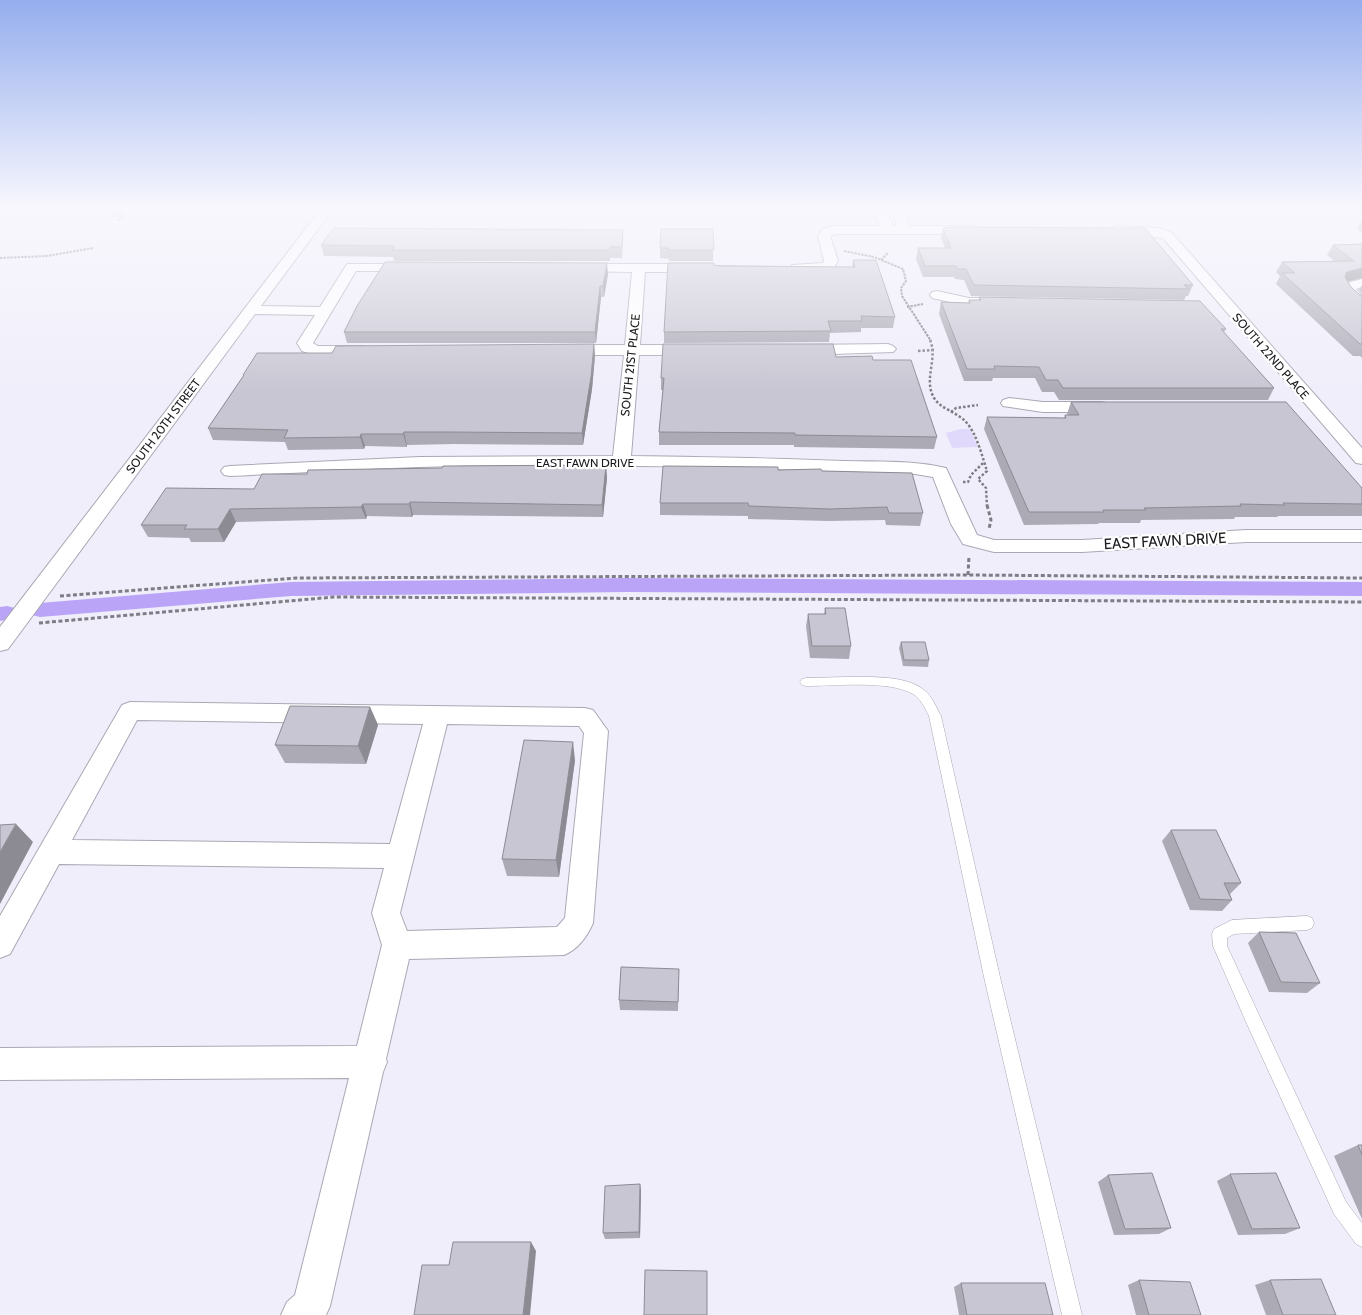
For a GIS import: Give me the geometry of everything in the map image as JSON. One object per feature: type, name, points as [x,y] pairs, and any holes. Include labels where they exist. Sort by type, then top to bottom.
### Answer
[{"type":"street","name":"SOUTH 20TH STREET","points":[[19,618],[281,270]]},
{"type":"street","points":[[350,270],[305,343],[307,348],[317,351],[376,351]]},
{"type":"street","name":"SOUTH 21ST PLACE","points":[[622,462],[626,393],[633,350],[639,270]]},
{"type":"street","name":"SOUTH 22ND PLACE","points":[[1197,270],[1362,459]]},
{"type":"street","points":[[1362,284],[1348,287],[1350,293],[1362,303]]},
{"type":"street","points":[[937,294],[969,302],[1008,302]]},
{"type":"street","points":[[254,306],[329,306]]},
{"type":"street","points":[[1211,306],[1228,306]]},
{"type":"street","points":[[786,350],[888,349]]},
{"type":"street","points":[[552,350],[707,350]]},
{"type":"street","points":[[1009,403],[1043,407],[1121,407]]},
{"type":"street","points":[[1298,407],[1316,407]]},
{"type":"street","name":"EAST FAWN DRIVE","points":[[230,471],[420,462],[770,463],[915,469],[940,472],[946,483],[960,525],[970,540],[994,546],[1082,546],[1246,536],[1362,536]]},
{"type":"street","points":[[0,944],[130,711],[585,716],[596,731],[579,923],[564,941],[397,945]]},
{"type":"street","points":[[300,1315],[311,1306],[371,1062],[397,945],[386,913],[437,715]]},
{"type":"street","points":[[51,852],[401,856]]},
{"type":"street","points":[[0,1064],[371,1062]]},
{"type":"lane","points":[[806,682],[902,685],[917,691],[935,716],[985,948],[1072,1315]]},
{"type":"lane","points":[[1307,923],[1256,924],[1232,927],[1220,934],[1220,946],[1340,1208],[1362,1238]]},
{"type":"path","points":[[903,270],[906,281],[901,288],[902,296],[907,307],[919,321],[934,350],[935,358],[930,384],[932,394],[938,404],[966,422],[984,462],[986,471],[978,479],[986,488],[984,495],[992,524],[991,528],[970,540]]},
{"type":"path","points":[[907,307],[924,304]]},
{"type":"path","points":[[918,351],[934,350]]},
{"type":"path","points":[[951,412],[956,408],[978,405]]},
{"type":"path","points":[[962,482],[968,482],[970,475],[984,462]]},
{"type":"path","points":[[19,618],[296,578],[968,575],[1362,578]]},
{"type":"path","points":[[19,618],[334,597],[1362,602]]},
{"type":"shaded area","points":[[970,429],[978,447],[952,448],[946,433]]},
{"type":"building","points":[[380,270],[606,270],[603,286],[600,286],[595,332],[344,332],[357,306]]},
{"type":"building","points":[[668,270],[879,270],[895,317],[861,316],[862,321],[828,321],[831,331],[664,332]]},
{"type":"building","points":[[967,270],[1181,270],[1193,285],[1184,285],[1189,289],[974,285]]},
{"type":"building","points":[[1292,270],[1353,270],[1347,272],[1345,277],[1351,287],[1362,295],[1362,344],[1282,273],[1295,273]]},
{"type":"building","points":[[979,297],[1200,301],[1226,329],[1221,329],[1274,388],[1063,388],[1058,380],[1046,380],[1039,367],[994,366],[995,369],[967,369],[941,302],[970,303],[969,300],[981,300]]},
{"type":"building","points":[[594,344],[582,433],[404,432],[403,434],[361,434],[360,437],[284,438],[288,430],[208,428],[257,353],[332,353],[336,346]]},
{"type":"building","points":[[663,344],[833,344],[836,357],[872,356],[873,360],[911,360],[937,437],[659,432],[664,378],[661,378]]},
{"type":"building","points":[[1071,402],[1286,402],[1362,488],[1362,504],[1240,504],[1241,506],[1103,510],[1104,512],[1029,512],[987,417],[1066,418],[1065,415],[1079,415]]},
{"type":"building","points":[[606,465],[602,505],[410,502],[409,504],[363,504],[361,507],[230,509],[218,529],[184,529],[187,525],[141,525],[166,488],[254,489],[262,474],[307,474],[308,470],[442,468],[443,466]]},
{"type":"building","points":[[663,466],[778,467],[778,470],[821,469],[822,471],[912,473],[923,513],[889,513],[887,507],[830,509],[749,506],[748,503],[660,503]]},
{"type":"building","points":[[825,608],[845,608],[851,646],[812,646],[808,614],[826,614]]},
{"type":"building","points":[[901,642],[925,642],[929,660],[904,660]]},
{"type":"building","points":[[290,706],[370,707],[358,746],[275,745]]},
{"type":"building","points":[[524,740],[573,742],[556,860],[502,859]]},
{"type":"building","points":[[16,824],[0,852],[0,825]]},
{"type":"building","points":[[1171,830],[1216,830],[1241,883],[1224,883],[1232,900],[1200,899]]},
{"type":"building","points":[[1259,932],[1296,933],[1320,983],[1281,982]]},
{"type":"building","points":[[621,967],[679,969],[678,1002],[619,1000]]},
{"type":"building","points":[[1358,1145],[1362,1145],[1362,1155]]},
{"type":"building","points":[[1152,1173],[1171,1228],[1125,1229],[1108,1175]]},
{"type":"building","points":[[1276,1173],[1300,1228],[1252,1229],[1230,1174]]},
{"type":"building","points":[[640,1184],[639,1232],[603,1233],[605,1186]]},
{"type":"building","points":[[453,1242],[531,1242],[523,1315],[414,1315],[422,1265],[449,1265]]},
{"type":"building","points":[[645,1270],[707,1271],[707,1315],[644,1315]]},
{"type":"building","points":[[1321,1279],[1336,1315],[1283,1315],[1270,1280]]},
{"type":"building","points":[[1139,1280],[1190,1282],[1201,1315],[1149,1315]]},
{"type":"building","points":[[961,1283],[1045,1283],[1053,1315],[967,1315]]},
{"type":"waterway","points":[[40,610],[291,589],[626,585],[1362,589]]},
{"type":"waterway","points":[[0,614],[7,613]]}]
